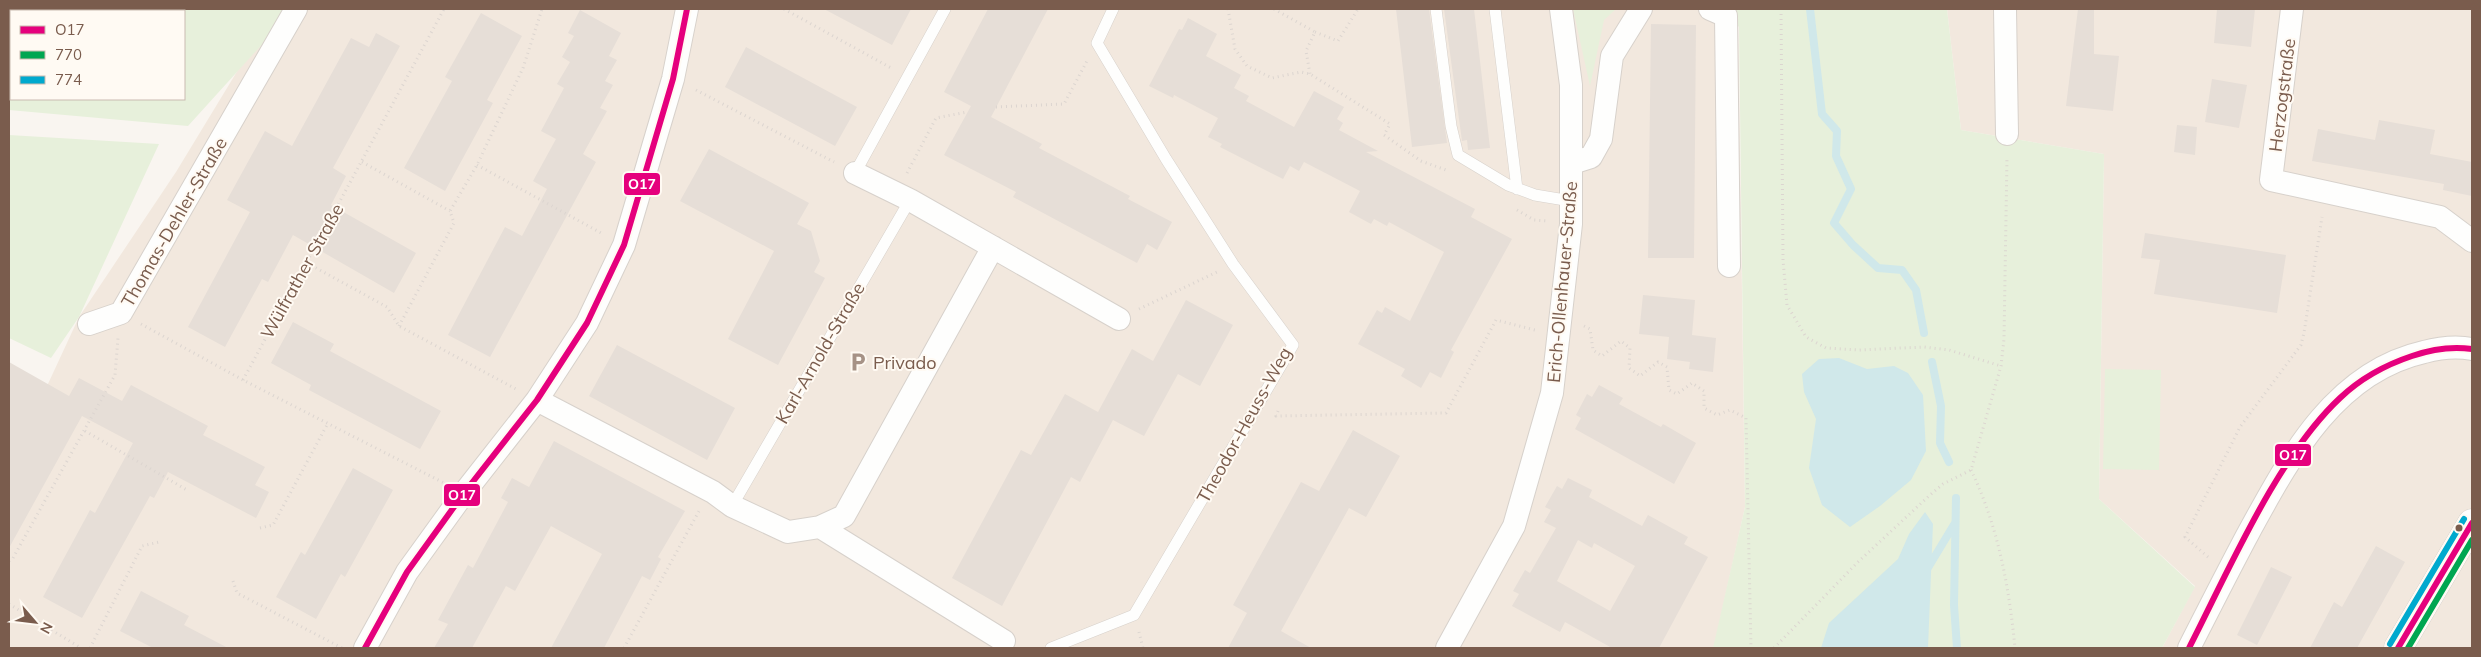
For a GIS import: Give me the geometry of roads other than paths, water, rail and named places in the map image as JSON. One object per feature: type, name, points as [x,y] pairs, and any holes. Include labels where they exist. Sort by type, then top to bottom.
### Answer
[{"type":"street","name":"Thomas-Dehler-Straße","points":[[89,324],[121,313],[296,9]]},
{"type":"street","points":[[365,648],[408,572],[464,493],[537,400],[587,323],[624,245],[674,79],[687,9]]},
{"type":"street","name":"Erich-Ollenhauer-Straße","points":[[1447,648],[1514,526],[1552,393],[1560,336],[1571,201],[1572,163],[1571,85],[1561,9]]},
{"type":"street","name":"Erich-Ollenhauer-Straße","points":[[1572,163],[1591,157],[1601,140],[1612,56],[1641,9]]},
{"type":"street","points":[[1710,9],[1726,16],[1729,266]]},
{"type":"street","points":[[2005,9],[2007,134]]},
{"type":"street","name":"Herzogstraße","points":[[2292,9],[2271,180],[2440,217],[2472,241]]},
{"type":"street","points":[[855,173],[994,247],[1119,319]]},
{"type":"street","points":[[537,400],[713,492],[732,506],[788,532],[820,527],[844,516],[994,247]]},
{"type":"street","points":[[2189,648],[2270,494],[2304,440],[2327,411],[2346,392],[2374,371],[2409,355],[2434,349],[2462,347],[2472,349]]},
{"type":"street","points":[[2398,648],[2472,523]]},
{"type":"street","points":[[820,527],[1010,645]]},
{"type":"lane","points":[[855,173],[906,76],[945,9]]},
{"type":"lane","name":"Theodor-Heuss-Weg","points":[[1051,648],[1134,615],[1293,345],[1233,264],[1166,159],[1097,43],[1113,9]]},
{"type":"lane","points":[[1436,9],[1451,126],[1458,155],[1517,189],[1534,195],[1571,201]]},
{"type":"lane","points":[[1495,9],[1517,189]]},
{"type":"lane","name":"Karl-Arnold-Straße","points":[[732,506],[903,197]]},
{"type":"water","points":[[1839,358],[1867,369],[1894,366],[1908,373],[1923,395],[1926,451],[1911,480],[1880,506],[1850,527],[1822,505],[1809,468],[1816,419],[1804,392],[1802,374],[1819,359]]},
{"type":"water","points":[[1925,512],[1933,524],[1928,648],[1821,648],[1829,623],[1898,559],[1909,534]]},
{"type":"waterway","points":[[1810,9],[1822,114],[1837,131],[1836,156],[1851,189],[1834,223],[1853,245],[1878,268],[1902,270],[1916,290],[1924,333]]},
{"type":"waterway","points":[[1932,362],[1941,406],[1940,443],[1949,462]]},
{"type":"waterway","points":[[1956,498],[1954,605],[1957,648]]},
{"type":"waterway","points":[[1926,571],[1955,523]]},
{"type":"place","name":"Privado","points":[[858,362]]}]
